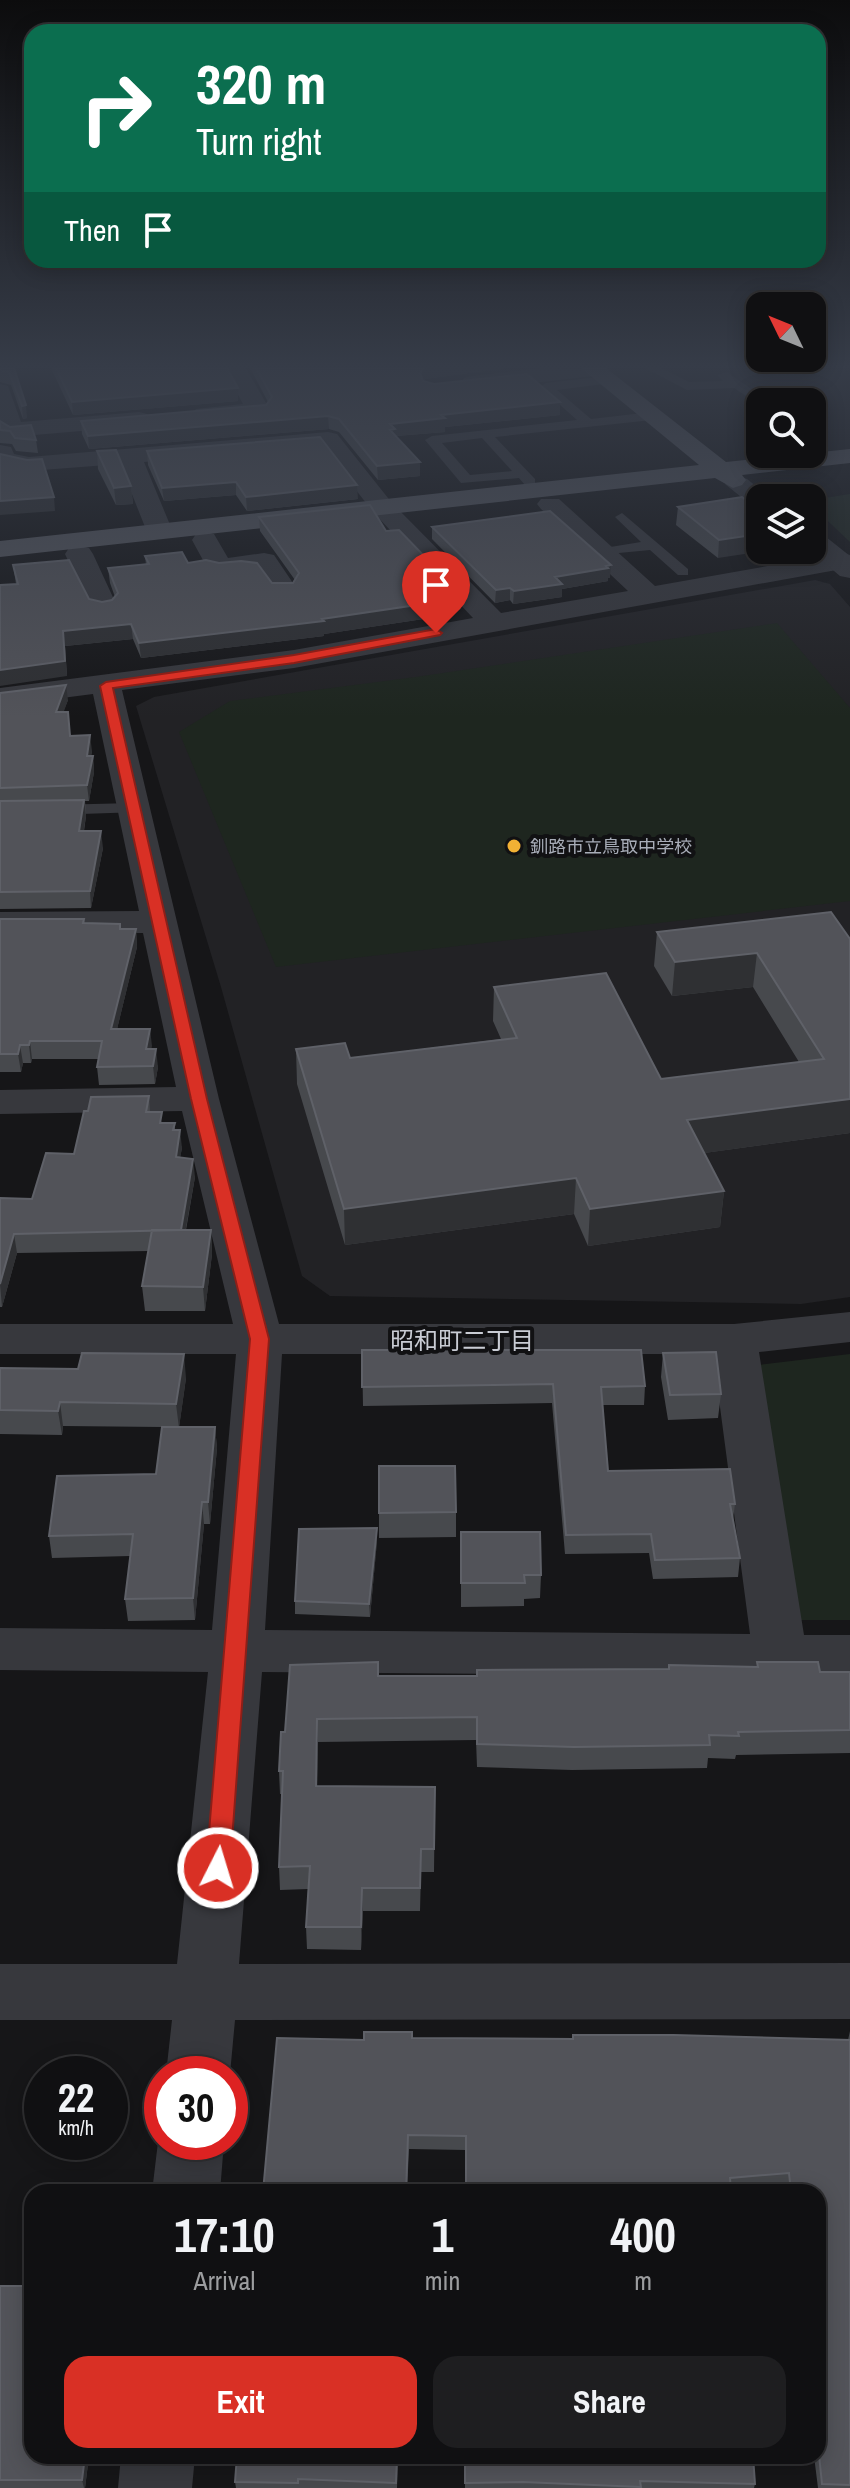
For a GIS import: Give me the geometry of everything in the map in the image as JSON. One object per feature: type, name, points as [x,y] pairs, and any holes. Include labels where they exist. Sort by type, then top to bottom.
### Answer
[{"type":"main road","points":[[0,563],[205,540],[389,514],[664,484]]},
{"type":"main road","points":[[0,549],[160,532],[550,504],[682,484]]},
{"type":"street","points":[[141,484],[160,532]]},
{"type":"street","points":[[365,484],[389,514],[493,622]]},
{"type":"street","points":[[550,504],[649,595]]},
{"type":"street","points":[[205,540],[220,567],[264,561],[283,589]]},
{"type":"street","points":[[826,550],[846,565]]},
{"type":"street","points":[[79,554],[103,606]]},
{"type":"street","points":[[0,697],[106,686],[294,659],[649,595],[846,565]]},
{"type":"street","points":[[106,686],[199,1099],[260,1339],[237,1652],[200,2056]]},
{"type":"street","points":[[0,923],[159,922]]},
{"type":"street","points":[[0,1102],[199,1099]]},
{"type":"street","points":[[0,1339],[734,1339],[850,1327]]},
{"type":"street","points":[[734,1339],[780,1656]]},
{"type":"street","points":[[0,1649],[850,1656]]},
{"type":"street","points":[[0,1992],[850,1991]]},
{"type":"street","points":[[187,2184],[189,2160]]},
{"type":"street","points":[[155,2488],[157,2464]]},
{"type":"lane","points":[[622,517],[683,572]]},
{"type":"lane","points":[[603,552],[653,545]]},
{"type":"lane","points":[[34,810],[134,808]]},
{"type":"shaded area","points":[[850,494],[850,542],[826,519],[826,498]]},
{"type":"shaded area","name":"釧路市立鳥取中学校","points":[[815,580],[830,584],[850,607],[850,1297],[801,1304],[330,1296],[302,1276],[221,987],[136,706],[154,697]]},
{"type":"shaded area","points":[[777,623],[850,708],[850,901],[276,967],[179,732],[230,701],[416,677]]},
{"type":"shaded area","points":[[850,1354],[850,1620],[796,1620],[758,1365]]},
{"type":"building","points":[[0,484],[50,484],[54,497],[0,501]]},
{"type":"building","points":[[112,484],[131,486],[114,488]]},
{"type":"building","points":[[160,484],[210,484],[162,488]]},
{"type":"building","points":[[237,484],[357,485],[246,497]]},
{"type":"building","points":[[742,497],[746,500],[746,536],[719,540],[678,507]]},
{"type":"building","points":[[370,505],[386,531],[399,530],[461,594],[426,600],[430,603],[322,619],[324,621],[139,643],[131,624],[63,631],[65,661],[0,670],[0,585],[18,584],[13,565],[69,560],[89,599],[102,602],[112,600],[118,593],[108,568],[149,564],[145,556],[182,552],[188,563],[206,560],[257,563],[272,583],[293,583],[299,573],[259,517]]},
{"type":"building","points":[[550,511],[611,565],[555,577],[562,584],[514,591],[510,588],[496,590],[432,527]]},
{"type":"building","points":[[66,685],[56,712],[68,712],[70,736],[90,735],[87,756],[93,756],[87,785],[0,788],[0,693]]},
{"type":"building","points":[[84,800],[79,831],[101,831],[90,891],[0,892],[0,801]]},
{"type":"building","points":[[831,912],[850,939],[850,1099],[687,1120],[724,1191],[590,1209],[576,1178],[344,1209],[296,1049],[345,1043],[350,1058],[517,1038],[494,987],[606,973],[661,1079],[824,1059],[757,953],[675,962],[657,932]]},
{"type":"building","points":[[0,919],[84,919],[83,923],[120,924],[120,929],[136,929],[111,1029],[150,1029],[146,1049],[156,1049],[153,1066],[97,1067],[102,1041],[30,1041],[29,1045],[20,1045],[18,1054],[0,1054]]},
{"type":"building","points":[[149,1096],[146,1112],[162,1112],[160,1123],[175,1123],[173,1130],[180,1130],[176,1157],[193,1159],[181,1230],[14,1234],[0,1284],[0,1198],[32,1199],[46,1153],[74,1154],[84,1111],[88,1111],[91,1097]]},
{"type":"building","points":[[152,1230],[211,1230],[203,1287],[142,1286]]},
{"type":"building","points":[[362,1350],[641,1350],[645,1386],[601,1387],[608,1471],[730,1469],[735,1504],[730,1504],[740,1558],[655,1560],[651,1534],[566,1535],[553,1384],[362,1387]]},
{"type":"building","points":[[716,1352],[721,1394],[670,1395],[663,1353]]},
{"type":"building","points":[[82,1353],[184,1354],[176,1404],[60,1402],[58,1411],[0,1410],[0,1368],[78,1369]]},
{"type":"building","points":[[162,1427],[215,1427],[208,1502],[202,1502],[193,1598],[125,1599],[133,1534],[49,1536],[57,1476],[156,1474]]},
{"type":"building","points":[[379,1466],[455,1466],[456,1512],[379,1513]]},
{"type":"building","points":[[377,1528],[369,1604],[295,1601],[299,1529]]},
{"type":"building","points":[[461,1532],[540,1532],[541,1575],[524,1575],[525,1583],[461,1583]]},
{"type":"building","points":[[378,1662],[378,1676],[477,1676],[477,1670],[669,1669],[669,1665],[758,1667],[757,1662],[818,1662],[820,1672],[850,1672],[850,1730],[709,1735],[710,1745],[574,1747],[477,1744],[477,1717],[317,1719],[316,1786],[435,1787],[434,1849],[421,1849],[420,1888],[362,1888],[361,1927],[306,1927],[310,1866],[279,1867],[283,1771],[279,1771],[281,1732],[285,1732],[290,1665]]},
{"type":"building","points":[[364,2032],[412,2032],[412,2038],[573,2039],[573,2035],[674,2035],[850,2040],[850,2485],[822,2484],[820,2464],[826,2464],[826,2184],[790,2184],[789,2173],[730,2178],[730,2184],[466,2184],[466,2136],[408,2135],[406,2184],[264,2184],[277,2038],[364,2040]]},
{"type":"building","points":[[0,2286],[24,2286],[24,2464],[84,2464],[82,2480],[0,2480]]},
{"type":"building","points":[[236,2464],[397,2464],[396,2483],[298,2479],[298,2483],[235,2482]]},
{"type":"building","points":[[465,2464],[754,2464],[755,2484],[640,2481],[641,2487],[465,2483]]},
{"type":"place","name":"釧路市立鳥取中学校","points":[[514,846]]},
{"type":"district","name":"昭和町二丁目","points":[[462,1340]]},
{"type":"route","points":[[218,1868],[260,1339],[199,1099],[106,686],[294,659],[436,633]]}]
